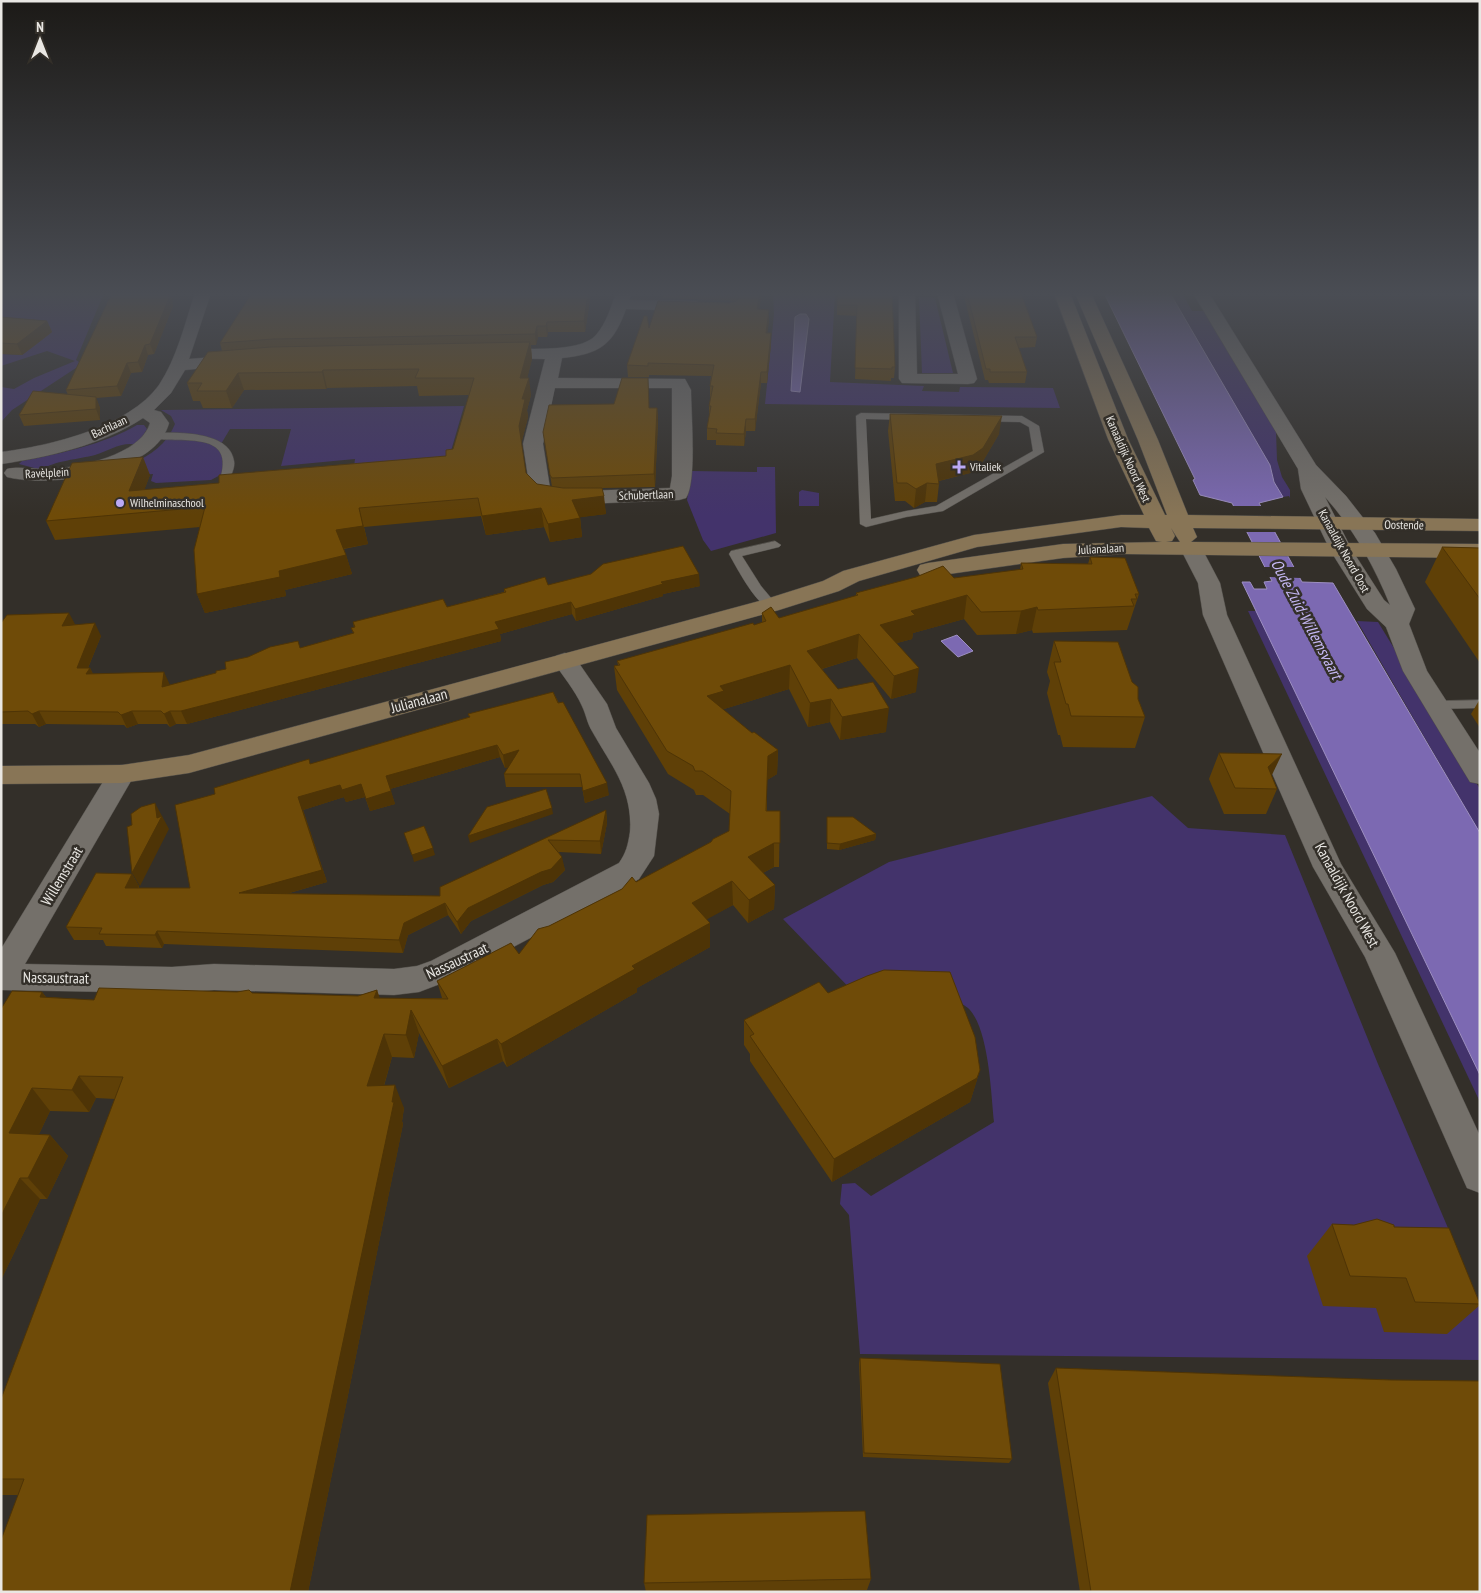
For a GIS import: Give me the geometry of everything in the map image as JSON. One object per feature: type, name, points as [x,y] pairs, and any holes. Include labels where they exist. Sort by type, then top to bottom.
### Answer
[{"type":"main road","name":"Kanaaldijk Noord West","points":[[1091,367],[1118,439],[1156,521],[1181,548]]},
{"type":"main road","name":"Kanaaldijk Noord West","points":[[1116,367],[1148,440],[1180,522],[1181,548]]},
{"type":"main road","name":"Julianalaan","points":[[1,775],[122,774],[189,764],[771,605],[831,586],[850,576],[974,541],[1121,521],[1328,523]]},
{"type":"main road","name":"Oostende","points":[[1328,523],[1480,525]]},
{"type":"main road","name":"Julianalaan","points":[[831,586],[856,584],[889,576],[989,560],[1063,551],[1181,548],[1374,550]]},
{"type":"main road","name":"Oostende","points":[[1374,550],[1480,551]]},
{"type":"street","name":"Bachlaan","points":[[6,468],[112,428],[142,411],[164,391],[177,367]]},
{"type":"street","name":"Schubertlaan","points":[[547,384],[679,383],[682,390],[682,476],[679,494],[560,499],[547,497],[540,490],[533,444],[547,384],[551,367]]},
{"type":"street","points":[[908,367],[908,379],[968,379],[965,367]]},
{"type":"street","name":"Kanaaldijk Noord Oost","points":[[1246,367],[1308,469],[1331,490],[1360,524],[1403,609],[1397,624]]},
{"type":"street","points":[[142,411],[155,415],[157,418],[159,425],[155,436]]},
{"type":"street","name":"Ravèlplein","points":[[6,468],[22,475],[95,468],[125,458],[144,447],[155,436]]},
{"type":"street","name":"Kanaaldijk Noord Oost","points":[[1308,469],[1311,489],[1342,550],[1375,604],[1397,624],[1415,671],[1480,775]]},
{"type":"street","name":"Kanaaldijk Noord West","points":[[1181,548],[1197,596],[1215,615],[1328,867],[1379,953],[1480,1176]]},
{"type":"street","name":"Nassaustraat","points":[[1,977],[172,980],[214,977],[394,982],[419,978],[442,970],[609,884],[629,871],[640,856],[644,824],[642,799],[635,783],[603,728],[594,704],[564,661]]},
{"type":"street","name":"Willemstraat","points":[[1,977],[122,774]]},
{"type":"lane","points":[[861,416],[1022,419],[1034,426],[1039,452],[940,509],[906,514],[866,524],[861,416]]},
{"type":"lane","points":[[155,436],[188,436],[218,445],[230,457],[231,464],[226,476]]},
{"type":"lane","points":[[771,605],[756,588],[735,554],[775,545]]},
{"type":"lane","points":[[1435,705],[1480,704]]},
{"type":"shaded area","points":[[60,367],[77,367],[12,410],[1,422],[1,387],[14,389]]},
{"type":"shaded area","points":[[769,367],[831,367],[830,382],[924,386],[922,391],[959,392],[960,387],[1053,388],[1060,408],[765,404]]},
{"type":"shaded area","points":[[922,367],[952,367],[953,373],[922,373]]},
{"type":"shaded area","points":[[1213,367],[1238,367],[1276,432],[1277,460],[1282,477],[1290,490],[1290,498],[1289,496],[1283,497],[1274,482],[1270,465]]},
{"type":"shaded area","points":[[464,406],[444,475],[352,482],[355,459],[281,466],[291,429],[230,429],[221,444],[224,473],[211,480],[156,483],[151,481],[153,474],[72,481],[117,469],[145,457],[158,448],[168,437],[175,424],[171,416],[161,410]]},
{"type":"shaded area","points":[[137,425],[144,425],[147,429],[137,445],[121,445],[95,455],[52,464],[42,470],[19,464],[22,461],[66,452],[96,443]]},
{"type":"shaded area","points":[[757,467],[775,467],[776,533],[711,551],[703,540],[687,500],[691,471],[757,472]]},
{"type":"shaded area","points":[[802,490],[819,493],[819,506],[799,506],[799,492]]},
{"type":"shaded area","points":[[1248,611],[1257,611],[1480,1075],[1480,1102]]},
{"type":"shaded area","points":[[1357,621],[1378,622],[1480,789],[1480,833]]},
{"type":"shaded area","points":[[1152,796],[1188,828],[1285,835],[1378,1064],[1480,1303],[1480,1360],[860,1354],[849,1215],[840,1204],[842,1184],[855,1183],[871,1196],[994,1122],[988,1063],[981,1033],[976,1020],[967,1007],[961,1003],[862,1001],[783,919],[889,862]]},
{"type":"water","points":[[792,367],[803,367],[800,392],[791,391]]},
{"type":"water","name":"Oude Zuid-Willemsvaart","points":[[1140,367],[1213,367],[1270,465],[1274,482],[1283,497],[1259,503],[1302,582],[1333,583],[1480,833],[1480,1075],[1242,582],[1250,582],[1254,589],[1267,589],[1264,582],[1272,581],[1232,503],[1200,495],[1193,480],[1195,479]]},
{"type":"water","points":[[957,635],[973,651],[958,657],[941,641]]},
{"type":"pier","points":[[1232,506],[1262,506],[1276,532],[1245,532]]},
{"type":"pier","points":[[1262,567],[1295,567],[1301,578],[1268,577]]},
{"type":"building","points":[[77,367],[125,367],[117,386],[66,390]]},
{"type":"building","points":[[198,367],[523,367],[520,378],[529,378],[522,399],[525,399],[519,426],[526,473],[537,484],[563,488],[602,488],[604,496],[572,500],[580,518],[548,524],[541,508],[482,516],[478,498],[359,508],[363,526],[336,530],[346,555],[279,571],[280,577],[197,594],[194,550],[205,507],[46,521],[72,463],[143,457],[129,491],[219,483],[219,475],[446,456],[446,450],[453,449],[474,378],[415,378],[419,369],[323,370],[322,372],[238,373],[226,391],[197,391],[202,383],[187,383]]},
{"type":"building","points":[[714,367],[767,367],[767,372],[761,372],[755,419],[746,419],[744,434],[716,433],[717,429],[707,428],[713,386],[710,386]]},
{"type":"building","points":[[892,367],[892,369],[855,368]]},
{"type":"building","points":[[986,367],[1025,367],[1027,372],[990,372],[990,369]]},
{"type":"building","points":[[622,378],[648,378],[649,408],[657,408],[654,474],[552,478],[543,432],[549,405],[614,404]]},
{"type":"building","points":[[33,391],[96,397],[96,409],[19,415]]},
{"type":"building","points":[[890,414],[1002,416],[983,448],[973,455],[936,464],[939,484],[927,483],[916,489],[907,483],[897,483]]},
{"type":"building","points":[[683,546],[699,574],[661,582],[663,584],[575,609],[571,602],[495,622],[499,629],[181,711],[170,711],[164,714],[161,711],[132,711],[121,715],[118,712],[39,711],[32,714],[28,711],[1,712],[1,623],[7,615],[69,613],[62,626],[95,623],[77,668],[90,668],[86,674],[164,672],[162,687],[216,673],[216,671],[226,669],[225,662],[248,657],[270,647],[298,641],[300,648],[354,633],[351,628],[355,627],[353,622],[443,599],[447,607],[506,592],[504,589],[545,577],[548,585],[591,574],[603,564]]},
{"type":"building","points":[[1442,547],[1480,548],[1480,599]]},
{"type":"building","points":[[1090,557],[1125,558],[1139,594],[1135,594],[1137,599],[1131,599],[1134,606],[1038,610],[1037,607],[1021,611],[981,612],[967,595],[911,611],[915,615],[880,625],[919,668],[894,676],[859,634],[807,651],[838,689],[873,682],[889,708],[842,717],[831,699],[810,703],[790,665],[720,686],[724,691],[707,696],[752,733],[754,732],[778,750],[768,756],[766,811],[780,811],[780,843],[774,843],[748,857],[775,885],[749,900],[732,881],[692,903],[710,923],[632,966],[635,969],[501,1044],[497,1039],[442,1066],[411,1010],[406,1035],[384,1034],[367,1086],[395,1085],[392,1102],[394,1102],[290,1592],[1,1592],[1,1540],[24,1479],[1,1479],[1,1399],[123,1077],[79,1076],[72,1090],[32,1088],[9,1133],[50,1135],[28,1178],[20,1178],[1,1216],[1,1009],[12,991],[42,992],[40,997],[94,1000],[99,988],[237,992],[249,990],[252,993],[358,996],[377,990],[374,998],[448,999],[437,981],[511,943],[519,954],[538,929],[549,926],[622,889],[632,877],[636,882],[729,831],[731,791],[702,771],[695,771],[693,766],[667,751],[614,666],[620,665],[617,661],[766,621],[762,613],[771,607],[779,618],[858,595],[856,593],[916,577],[943,566],[954,578],[1023,569],[1021,563],[1092,564]]},
{"type":"building","points":[[1054,641],[1118,642],[1132,682],[1138,687],[1138,699],[1145,717],[1071,716],[1054,662],[1061,662]]},
{"type":"building","points":[[553,692],[558,703],[563,702],[607,783],[583,791],[580,774],[504,774],[519,750],[503,755],[497,745],[386,776],[391,791],[366,799],[361,784],[342,790],[340,785],[298,797],[322,870],[239,893],[440,896],[440,887],[606,810],[600,841],[548,840],[562,857],[551,869],[541,872],[468,908],[457,922],[445,903],[404,923],[399,940],[157,931],[155,935],[99,934],[102,928],[66,927],[96,873],[132,874],[125,888],[190,888],[175,805],[215,794],[214,788],[309,759],[310,764],[470,717],[468,714]]},
{"type":"building","points":[[1219,753],[1282,754],[1268,767],[1277,789],[1235,788]]},
{"type":"building","points":[[546,789],[552,808],[468,836],[487,807]]},
{"type":"building","points":[[155,803],[157,818],[162,816],[132,873],[127,827],[132,825],[131,814],[141,807]]},
{"type":"building","points":[[827,817],[853,817],[876,834],[840,844],[827,843]]},
{"type":"building","points":[[424,826],[433,848],[412,855],[404,833]]},
{"type":"building","points":[[884,970],[950,972],[975,1037],[980,1070],[977,1078],[834,1159],[750,1036],[754,1034],[744,1020],[819,982],[828,993]]},
{"type":"building","points":[[1377,1219],[1394,1225],[1394,1227],[1449,1228],[1480,1304],[1415,1302],[1406,1278],[1350,1276],[1332,1224],[1354,1225]]},
{"type":"building","points":[[860,1358],[1000,1364],[1012,1459],[864,1453]]},
{"type":"building","points":[[1056,1368],[1391,1380],[1480,1381],[1480,1592],[1091,1592]]},
{"type":"building","points":[[865,1511],[871,1579],[644,1583],[647,1515]]},
{"type":"place","name":"Vitaliek","points":[[959,467]]},
{"type":"place","name":"Wilhelminaschool","points":[[120,503]]}]
